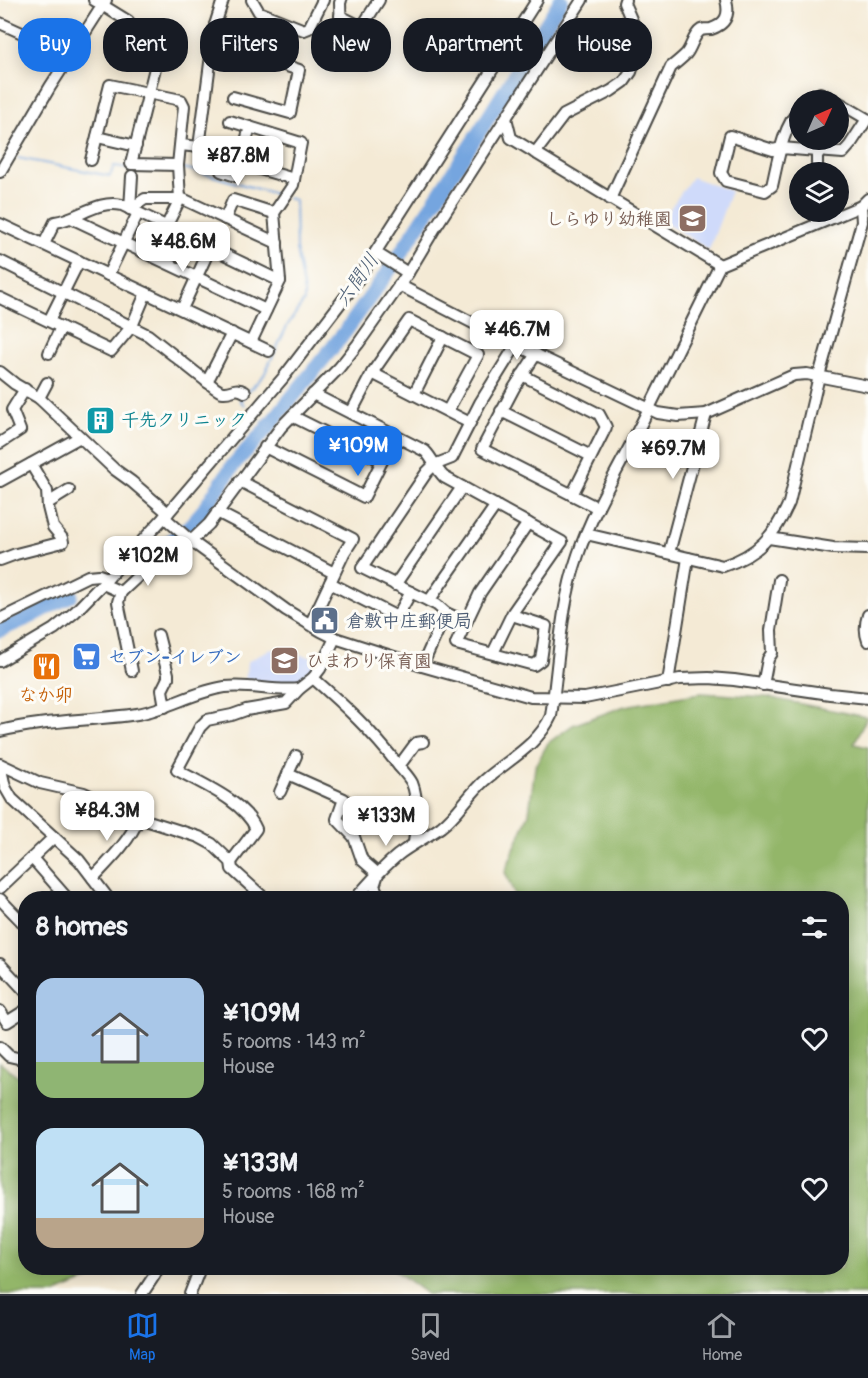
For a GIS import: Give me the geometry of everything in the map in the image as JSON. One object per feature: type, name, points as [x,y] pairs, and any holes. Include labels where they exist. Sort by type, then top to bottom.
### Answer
[{"type":"street","points":[[217,18],[223,0]]},
{"type":"street","points":[[252,0],[259,12],[304,30],[309,28],[323,0]]},
{"type":"street","points":[[338,1],[340,16],[362,27],[379,0]]},
{"type":"street","points":[[0,662],[54,629],[106,581],[166,515],[283,378],[376,254],[537,0]]},
{"type":"street","points":[[132,671],[118,602],[121,592],[149,566],[209,524],[280,427],[352,352],[399,285],[404,271],[582,0]]},
{"type":"street","points":[[535,153],[564,116],[610,92],[624,82],[631,72],[637,54],[637,33],[624,3],[625,0]]},
{"type":"street","points":[[610,198],[671,67],[687,53],[694,38],[701,30],[721,24],[728,17],[726,0]]},
{"type":"street","points":[[91,19],[101,2],[124,18]]},
{"type":"street","points":[[0,23],[18,31]]},
{"type":"street","points":[[0,172],[60,72]]},
{"type":"street","points":[[154,72],[131,164],[178,167]]},
{"type":"street","points":[[181,145],[199,147],[209,72]]},
{"type":"street","points":[[232,97],[290,113],[299,72]]},
{"type":"street","points":[[91,160],[110,85],[181,100],[184,105],[178,167],[180,199],[166,227]]},
{"type":"street","points":[[789,124],[782,148],[772,186],[765,191],[726,181],[722,173],[730,136],[773,150],[782,148],[843,153],[868,119],[849,108]]},
{"type":"street","points":[[506,118],[511,138],[720,265]]},
{"type":"street","points":[[230,121],[301,143],[292,185],[274,213],[280,281],[251,342]]},
{"type":"street","points":[[221,171],[236,176],[250,127]]},
{"type":"street","points":[[97,137],[136,146]]},
{"type":"street","points":[[487,147],[511,138]]},
{"type":"street","points":[[817,151],[817,162]]},
{"type":"street","points":[[239,163],[294,179]]},
{"type":"street","points":[[108,275],[124,243],[134,211],[132,176]]},
{"type":"street","points":[[134,211],[145,200],[183,199],[277,243]]},
{"type":"street","points":[[225,219],[233,200],[274,213]]},
{"type":"street","points":[[362,891],[397,856],[446,822],[472,792],[515,757],[546,725],[553,698],[567,591],[577,556],[598,508],[720,265],[865,202]]},
{"type":"street","points":[[586,534],[723,566],[739,561],[769,538],[781,521],[789,503],[819,376],[862,222],[865,202]]},
{"type":"street","points":[[44,244],[55,222],[114,203],[280,281]]},
{"type":"street","points":[[71,218],[266,310]]},
{"type":"street","points":[[0,224],[269,351]]},
{"type":"street","points":[[182,309],[210,248]]},
{"type":"street","points":[[376,254],[404,271]]},
{"type":"street","points":[[0,261],[148,335],[214,388],[224,392],[234,388],[245,392]]},
{"type":"street","points":[[49,321],[79,261]]},
{"type":"street","points":[[399,285],[516,345],[658,413],[678,417],[706,414],[794,375],[807,374],[868,386]]},
{"type":"street","points":[[0,298],[111,351],[132,326],[146,293]]},
{"type":"street","points":[[351,413],[372,373],[409,320],[477,355],[448,410]]},
{"type":"street","points":[[49,353],[61,327]]},
{"type":"street","points":[[207,382],[232,333]]},
{"type":"street","points":[[414,394],[443,337]]},
{"type":"street","points":[[466,622],[362,568],[427,472],[434,465],[452,458],[480,402],[516,345]]},
{"type":"street","points":[[536,354],[501,411],[482,449],[598,508]]},
{"type":"street","points":[[0,372],[39,398],[114,469],[132,482],[189,540],[286,610],[335,638],[531,697],[585,699],[668,682],[709,678],[866,700]]},
{"type":"street","points":[[372,373],[470,423]]},
{"type":"street","points":[[522,375],[599,414],[606,427],[572,495]]},
{"type":"street","points":[[39,398],[47,382]]},
{"type":"street","points":[[0,443],[20,430],[12,410],[24,389]]},
{"type":"street","points":[[314,394],[425,451],[444,477],[562,542],[512,615],[493,653]]},
{"type":"street","points":[[501,411],[591,456]]},
{"type":"street","points":[[669,553],[706,414]]},
{"type":"street","points":[[292,416],[382,461]]},
{"type":"street","points":[[265,447],[364,497],[394,435]]},
{"type":"street","points":[[0,481],[80,437]]},
{"type":"street","points":[[0,560],[63,542],[53,527],[47,491],[31,464]]},
{"type":"street","points":[[240,481],[353,539],[310,625]]},
{"type":"street","points":[[395,585],[462,487]]},
{"type":"street","points":[[48,503],[69,490]]},
{"type":"street","points":[[429,601],[496,505]]},
{"type":"street","points":[[217,512],[397,617],[411,592]]},
{"type":"street","points":[[512,615],[546,626],[541,660],[534,665],[456,644],[480,593],[528,523]]},
{"type":"street","points":[[769,538],[833,548],[868,549]]},
{"type":"street","points":[[668,682],[688,558]]},
{"type":"street","points":[[0,619],[88,576],[99,575],[121,592]]},
{"type":"street","points":[[763,685],[768,659],[772,653],[771,630],[779,580]]},
{"type":"street","points":[[422,666],[446,613]]},
{"type":"street","points":[[868,615],[866,621],[868,642]]},
{"type":"street","points":[[158,635],[168,674],[162,690],[165,707]]},
{"type":"street","points":[[231,862],[256,829],[252,821],[227,797],[177,770],[200,727],[207,720],[286,703],[314,678],[335,638]]},
{"type":"street","points":[[314,678],[361,721],[412,783],[416,818],[414,843]]},
{"type":"street","points":[[0,731],[25,725],[138,714],[226,687],[284,691],[299,689]]},
{"type":"street","points":[[399,766],[416,743],[423,742]]},
{"type":"street","points":[[280,792],[296,756]]},
{"type":"street","points":[[103,891],[79,861],[2,790],[0,764],[40,783],[84,793],[139,818],[199,837],[212,844],[231,862],[232,869],[256,891]]},
{"type":"street","points":[[288,774],[344,799],[337,819],[354,837],[362,861],[378,874]]},
{"type":"street","points":[[93,878],[128,839],[139,818]]},
{"type":"street","points":[[0,888],[54,837]]},
{"type":"street","points":[[32,858],[61,891]]},
{"type":"street","points":[[376,891],[374,886],[378,874]]},
{"type":"street","points":[[0,899],[18,918]]},
{"type":"street","points":[[0,964],[18,983]]},
{"type":"street","points":[[0,1011],[3,1024],[18,1015]]},
{"type":"street","points":[[0,1047],[9,1056],[18,1058]]},
{"type":"street","points":[[142,1294],[154,1275]]},
{"type":"street","points":[[190,1294],[197,1275]]},
{"type":"shaded area","points":[[692,177],[731,191],[709,250],[662,220]]},
{"type":"shaded area","points":[[270,649],[322,659],[319,666],[296,687],[245,684],[247,662]]},
{"type":"green space","points":[[701,693],[766,697],[867,717],[854,744],[868,747],[868,1294],[427,1294],[401,1275],[849,1275],[849,891],[513,891],[505,872],[529,813],[535,767],[548,743],[573,725],[625,706]]},
{"type":"green space","points":[[0,1063],[18,1076],[18,1275],[100,1275],[54,1294],[0,1294]]},
{"type":"waterway","name":"六間川","points":[[150,553],[167,544],[189,527],[203,511],[234,464],[268,427],[345,332],[395,262],[561,0]]},
{"type":"waterway","points":[[18,158],[110,176],[114,166],[130,168]]},
{"type":"waterway","points":[[181,168],[282,196]]},
{"type":"waterway","points":[[249,391],[264,375],[287,326],[304,301],[296,249],[295,200],[287,198]]},
{"type":"waterway","points":[[244,405],[240,400],[245,395]]},
{"type":"waterway","name":"六間川","points":[[262,422],[268,427]]},
{"type":"waterway","name":"六間川","points":[[0,630],[71,595]]},
{"type":"place","name":"しらゆり幼稚園","points":[[693,219]]},
{"type":"place","name":"千先クリニック","points":[[100,420]]},
{"type":"place","name":"倉敷中庄郵便局","points":[[325,621]]},
{"type":"place","name":"セブン-イレブン","points":[[87,657]]},
{"type":"place","name":"ひまわり保育園","points":[[285,661]]},
{"type":"place","name":"なか卯","points":[[46,666]]}]
